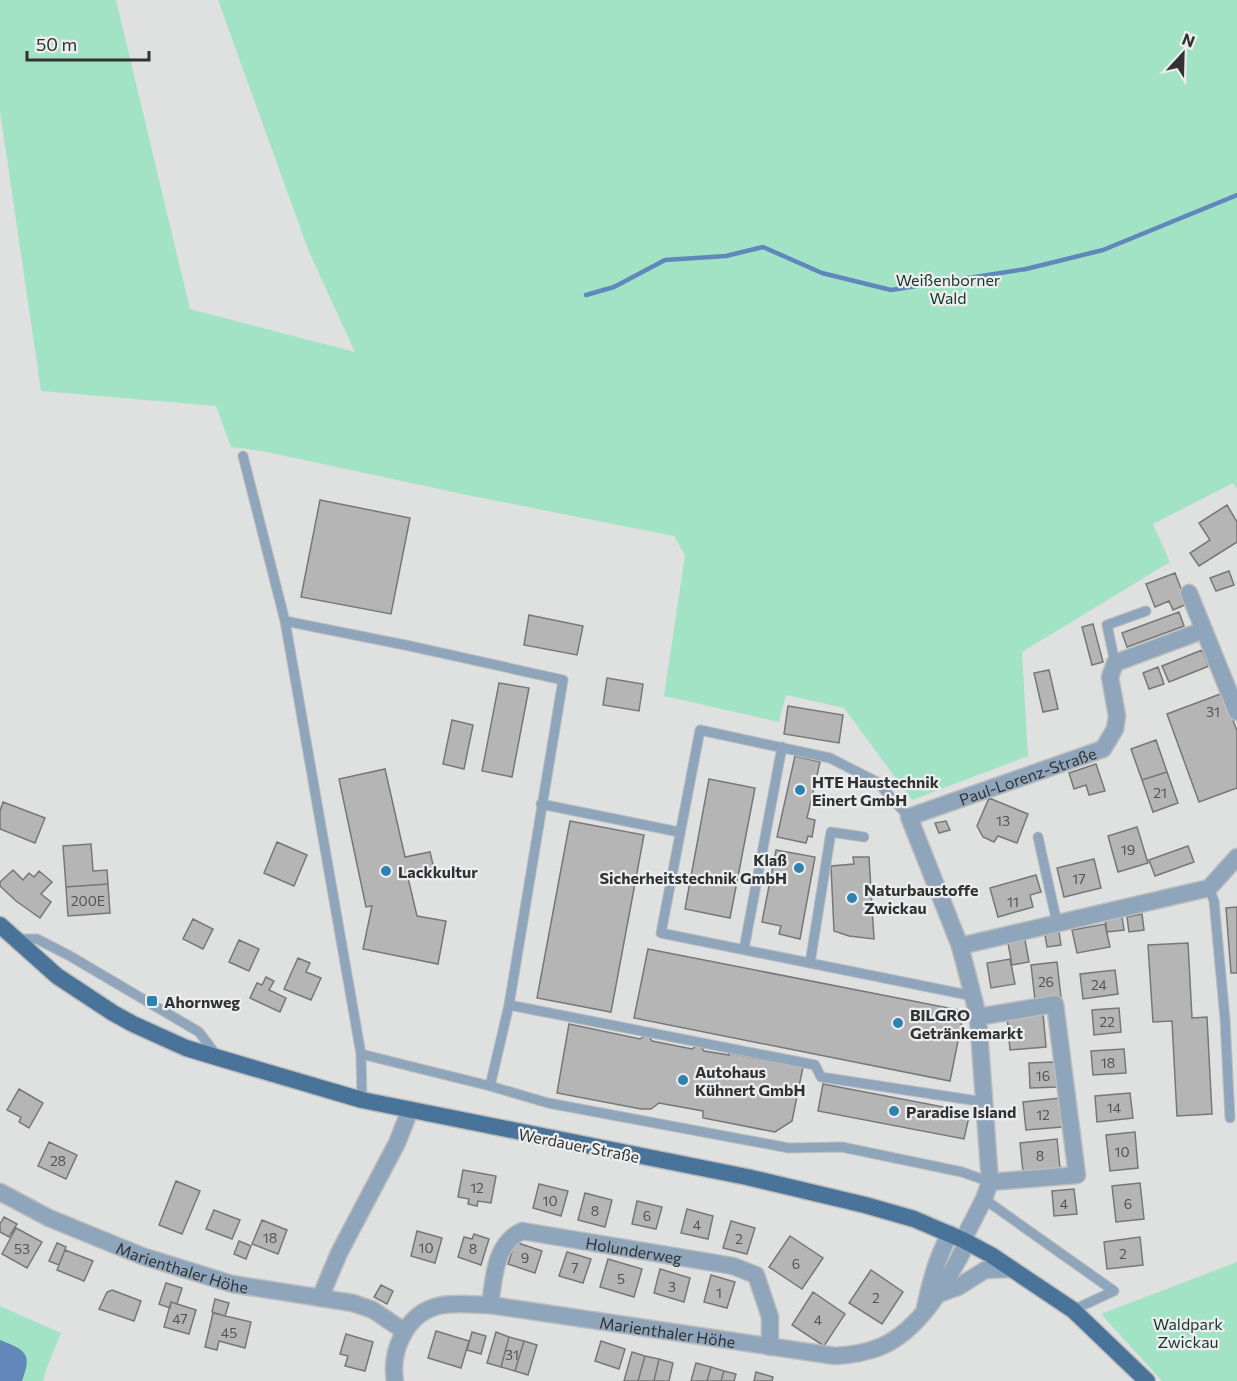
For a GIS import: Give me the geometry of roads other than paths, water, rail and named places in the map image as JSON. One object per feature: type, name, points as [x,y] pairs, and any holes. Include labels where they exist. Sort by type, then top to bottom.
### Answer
[{"type":"main road","name":"Werdauer Straße","points":[[0,925],[57,976],[113,1013],[186,1048],[362,1100],[758,1180],[866,1205],[914,1219],[960,1239],[1012,1269],[1073,1310],[1147,1381]]},
{"type":"street","points":[[1189,593],[1237,712]]},
{"type":"street","points":[[1114,663],[1204,630]]},
{"type":"street","name":"Paul-Lorenz-Straße","points":[[909,818],[1103,749],[1115,729],[1117,716],[1110,677],[1114,663]]},
{"type":"street","points":[[909,818],[960,946],[978,1017],[990,1182],[984,1199],[960,1239]]},
{"type":"street","points":[[960,946],[1209,888],[1237,856]]},
{"type":"street","points":[[978,1017],[1055,1004],[1077,1175],[990,1182]]},
{"type":"street","points":[[320,1298],[339,1253],[397,1143],[410,1110]]},
{"type":"street","name":"Marienthaler Höhe","points":[[0,1192],[49,1218],[142,1256],[232,1284],[353,1303],[373,1310],[404,1331],[419,1315],[437,1306],[490,1305],[835,1356],[860,1354],[881,1347],[913,1324],[938,1294],[960,1239]]},
{"type":"street","name":"Holunderweg","points":[[490,1305],[497,1260],[510,1236],[522,1231],[733,1266],[756,1275],[771,1317],[770,1347]]},
{"type":"street","name":"Marienthaler Höhe","points":[[925,1309],[940,1251],[960,1239]]},
{"type":"street","name":"Marienthaler Höhe","points":[[938,1294],[958,1287],[984,1270],[1012,1269]]},
{"type":"street","points":[[394,1381],[397,1347],[404,1331]]},
{"type":"lane","points":[[243,456],[285,621],[361,1054],[362,1100]]},
{"type":"lane","points":[[1114,663],[1107,625],[1146,611]]},
{"type":"lane","points":[[285,621],[563,680],[508,1005],[490,1086]]},
{"type":"lane","points":[[909,818],[877,782],[830,758],[700,730],[661,933],[974,996]]},
{"type":"lane","points":[[744,950],[782,747]]},
{"type":"lane","points":[[541,804],[679,832]]},
{"type":"lane","points":[[810,963],[831,832],[864,837]]},
{"type":"lane","points":[[1038,837],[1057,923]]},
{"type":"lane","points":[[1209,888],[1214,901],[1225,1018],[1230,1118]]},
{"type":"lane","points":[[14,939],[37,939],[70,956],[199,1032],[219,1058]]},
{"type":"lane","points":[[508,1005],[815,1065],[820,1077],[984,1102]]},
{"type":"lane","points":[[361,1054],[548,1103],[789,1148],[842,1147],[962,1172],[990,1182]]},
{"type":"lane","points":[[984,1199],[1114,1290],[1073,1310]]},
{"type":"water","points":[[0,1340],[16,1347],[24,1354],[27,1364],[22,1381],[0,1381]]},
{"type":"waterway","points":[[586,295],[614,287],[665,260],[726,256],[763,247],[822,273],[891,290],[1026,269],[1103,250],[1237,195]]},
{"type":"place","name":"HTE Haustechnik Einert GmbH","points":[[800,790]]},
{"type":"place","name":"Klaß Sicherheitstechnik GmbH","points":[[799,868]]},
{"type":"place","name":"Lackkultur","points":[[386,871]]},
{"type":"place","name":"Naturbaustoffe Zwickau","points":[[852,898]]},
{"type":"place","name":"Ahornweg","points":[[152,1001]]},
{"type":"place","name":"BILGRO Getränkemarkt","points":[[898,1023]]},
{"type":"place","name":"Autohaus Kühnert GmbH","points":[[683,1080]]},
{"type":"place","name":"Paradise Island","points":[[894,1111]]},
{"type":"park label","name":"Weißenborner Wald","points":[[948,288]]},
{"type":"park label","name":"Waldpark Zwickau","points":[[1188,1332]]}]
